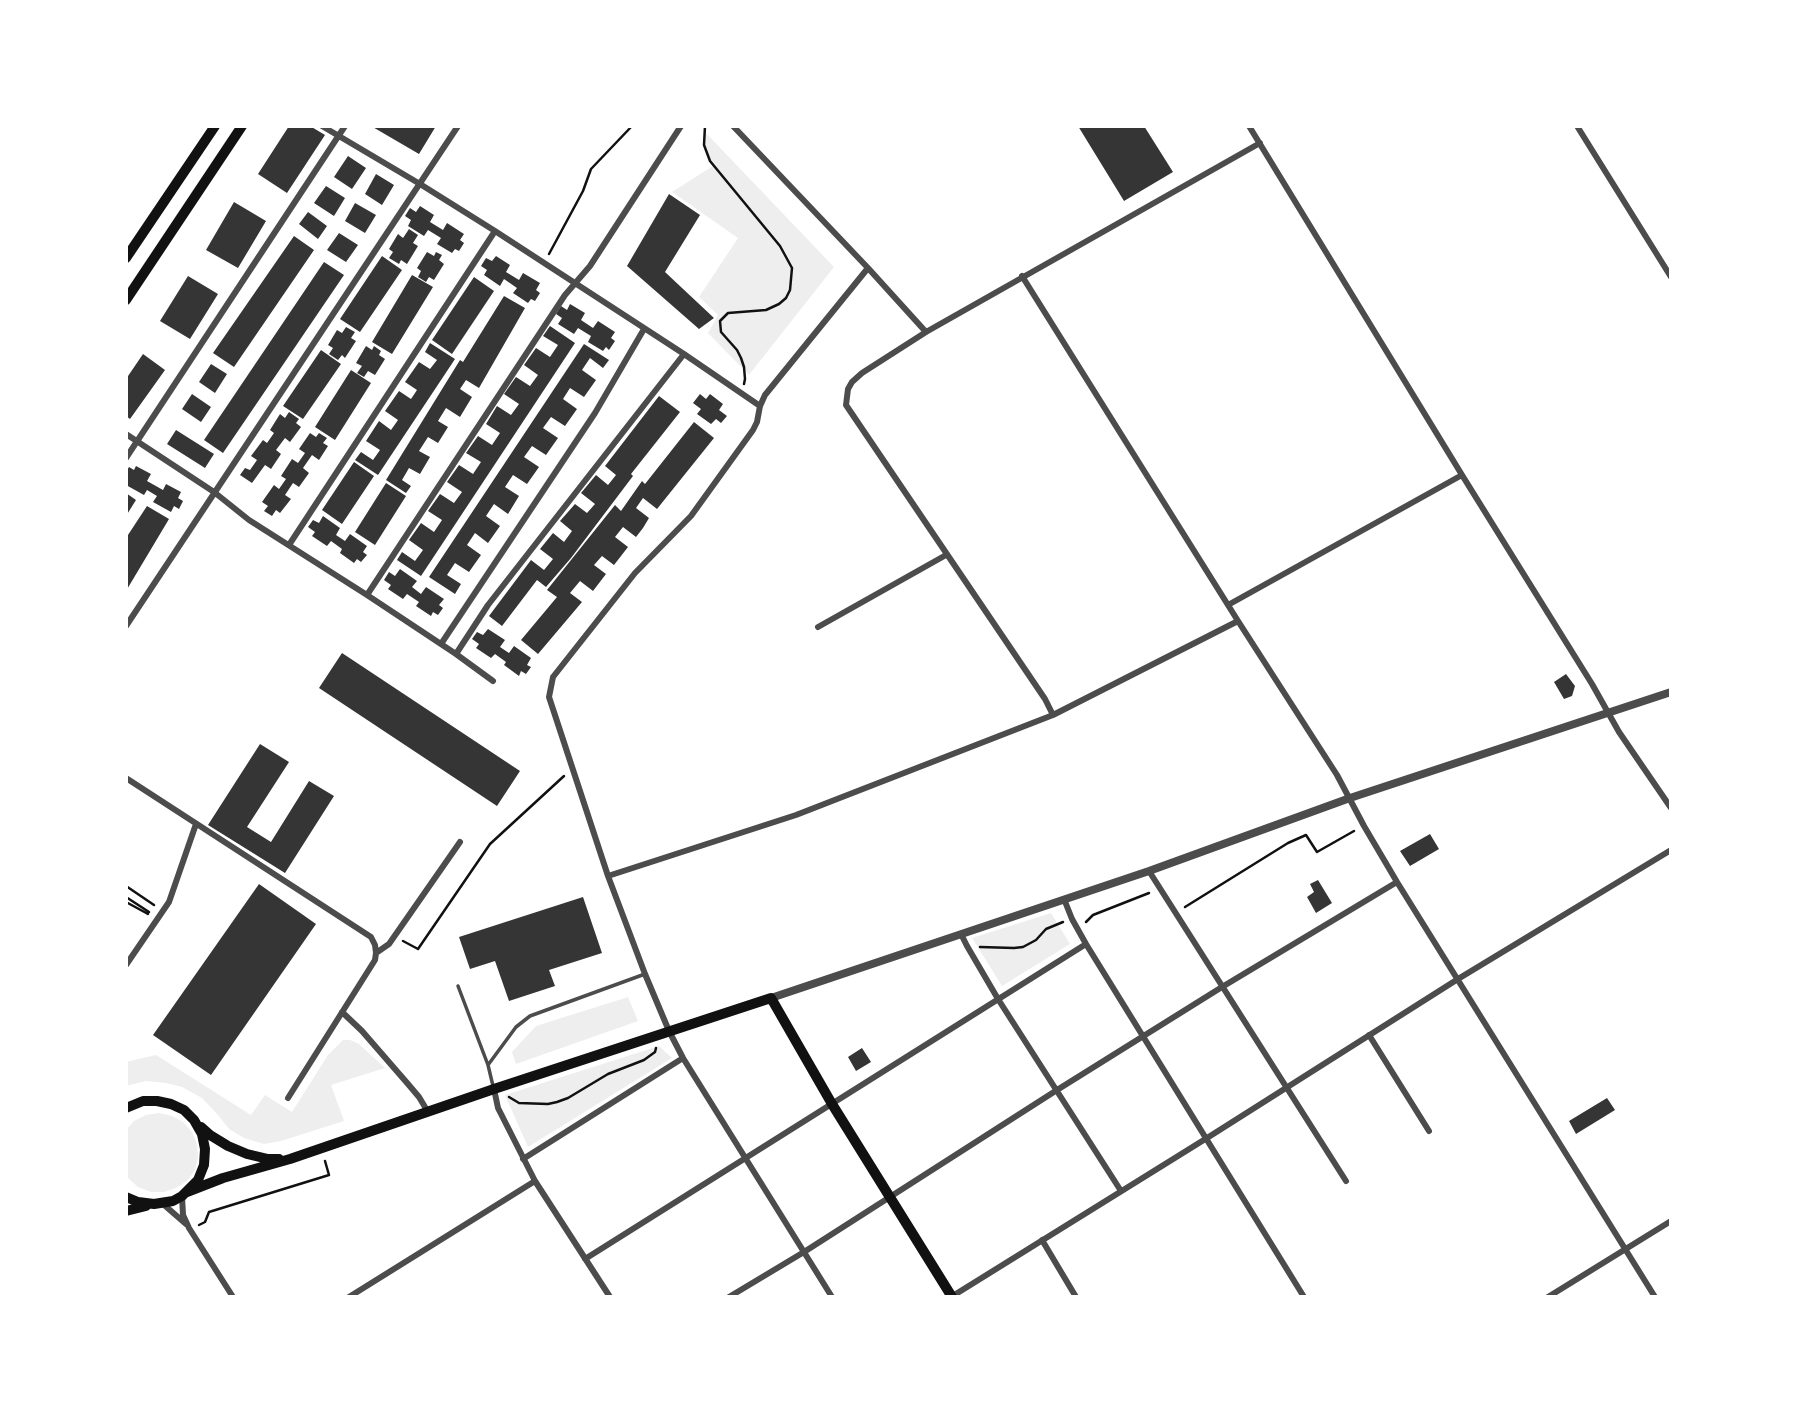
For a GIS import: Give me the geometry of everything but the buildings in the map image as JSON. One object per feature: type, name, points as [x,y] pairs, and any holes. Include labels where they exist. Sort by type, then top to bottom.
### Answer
[{"type":"main road","points":[[126,258],[215,126]]},
{"type":"main road","points":[[126,300],[242,126]]},
{"type":"main road","points":[[126,1211],[158,1204],[223,1178],[290,1159],[771,998],[832,1104],[951,1297]]},
{"type":"main road","points":[[126,1108],[143,1101],[171,1104],[184,1110],[210,1135],[228,1146],[247,1154],[290,1159]]},
{"type":"main road","points":[[185,1194],[198,1180],[204,1165],[202,1134],[194,1120]]},
{"type":"main road","points":[[126,1197],[138,1202],[158,1204]]},
{"type":"street","points":[[322,126],[495,231],[760,406]]},
{"type":"street","points":[[126,458],[345,126]]},
{"type":"street","points":[[126,626],[458,126]]},
{"type":"street","points":[[367,595],[565,295],[590,266],[681,126]]},
{"type":"street","points":[[733,126],[926,332]]},
{"type":"street","points":[[1250,126],[1608,713],[1671,808]]},
{"type":"street","points":[[1577,126],[1671,277]]},
{"type":"street","points":[[1053,715],[1045,699],[846,405],[848,389],[862,373],[926,332],[1260,143]]},
{"type":"street","points":[[289,545],[495,231]]},
{"type":"street","points":[[832,1297],[666,1033],[608,876],[549,697],[553,677],[626,583],[691,516],[753,430],[765,395],[868,268]]},
{"type":"street","points":[[1022,276],[1350,798],[1397,882],[1655,1297]]},
{"type":"street","points":[[441,644],[588,424],[644,329]]},
{"type":"street","points":[[456,654],[488,605],[684,355]]},
{"type":"street","points":[[126,434],[214,492],[249,520],[367,595],[494,681]]},
{"type":"street","points":[[1228,605],[1462,475]]},
{"type":"street","points":[[818,627],[946,555]]},
{"type":"street","points":[[608,876],[826,804],[1053,715],[1238,621]]},
{"type":"street","points":[[771,998],[1149,871],[1350,798],[1671,692]]},
{"type":"street","points":[[126,778],[371,937],[375,945],[375,960],[288,1098]]},
{"type":"street","points":[[126,965],[169,902],[197,824]]},
{"type":"street","points":[[376,953],[389,944],[460,842]]},
{"type":"street","points":[[951,1297],[1458,979],[1671,850]]},
{"type":"street","points":[[1149,871],[1346,1181]]},
{"type":"street","points":[[730,1297],[1222,987],[1397,882]]},
{"type":"street","points":[[1064,900],[1086,944],[1304,1297]]},
{"type":"street","points":[[961,934],[998,999],[1121,1191]]},
{"type":"street","points":[[585,1259],[1086,944]]},
{"type":"street","points":[[342,1013],[362,1031],[419,1097],[428,1112]]},
{"type":"street","points":[[1369,1035],[1429,1131]]},
{"type":"street","points":[[523,1159],[683,1058]]},
{"type":"street","points":[[494,1089],[498,1108],[535,1181],[610,1297]]},
{"type":"street","points":[[349,1297],[535,1181]]},
{"type":"street","points":[[185,1194],[183,1214],[189,1228],[233,1297]]},
{"type":"street","points":[[158,1204],[178,1216],[189,1228]]},
{"type":"street","points":[[1548,1297],[1671,1221]]},
{"type":"street","points":[[1042,1240],[1076,1297]]},
{"type":"lane","points":[[488,1065],[516,1027],[530,1016],[645,974]]},
{"type":"lane","points":[[458,986],[488,1065],[494,1089]]},
{"type":"path","points":[[545,263],[592,169],[632,126]]},
{"type":"path","points":[[705,126],[704,145],[710,161],[780,246],[792,268],[790,290],[779,304],[766,310],[727,313],[720,321],[721,332],[737,350],[744,367],[745,379],[741,393]]},
{"type":"path","points":[[394,936],[418,949],[490,844],[572,768]]},
{"type":"path","points":[[1177,912],[1288,843],[1306,835],[1317,852],[1364,826]]},
{"type":"path","points":[[126,886],[155,903],[149,912]]},
{"type":"path","points":[[1079,930],[1093,915],[1161,889]]},
{"type":"path","points":[[126,897],[149,912]]},
{"type":"path","points":[[126,902],[148,914],[149,912]]},
{"type":"path","points":[[967,946],[1023,947],[1032,943],[1051,926],[1072,919]]},
{"type":"path","points":[[494,1089],[519,1103],[558,1102],[608,1074],[645,1060],[655,1052],[666,1033]]},
{"type":"path","points":[[189,1228],[205,1223],[209,1213],[329,1175],[320,1149]]},
{"type":"shaded area","points":[[705,132],[834,267],[749,375],[708,333],[718,315],[699,297],[738,238],[672,192],[713,166],[704,145]]},
{"type":"shaded area","points":[[1051,913],[1070,944],[1002,986],[972,938]]},
{"type":"shaded area","points":[[628,997],[638,1021],[516,1064],[512,1052],[536,1026]]},
{"type":"shaded area","points":[[343,1040],[359,1044],[385,1068],[331,1085],[344,1121],[281,1141],[264,1144],[244,1138],[229,1129],[202,1098],[182,1087],[146,1081],[126,1086],[126,1062],[156,1055],[251,1115],[265,1095],[292,1112],[328,1055]]},
{"type":"shaded area","points":[[659,1046],[672,1058],[528,1147],[505,1095]]},
{"type":"shaded area","points":[[159,1113],[183,1122],[192,1132],[198,1157],[195,1170],[187,1181],[164,1192],[151,1192],[138,1187],[126,1176],[126,1130],[134,1121]]}]
